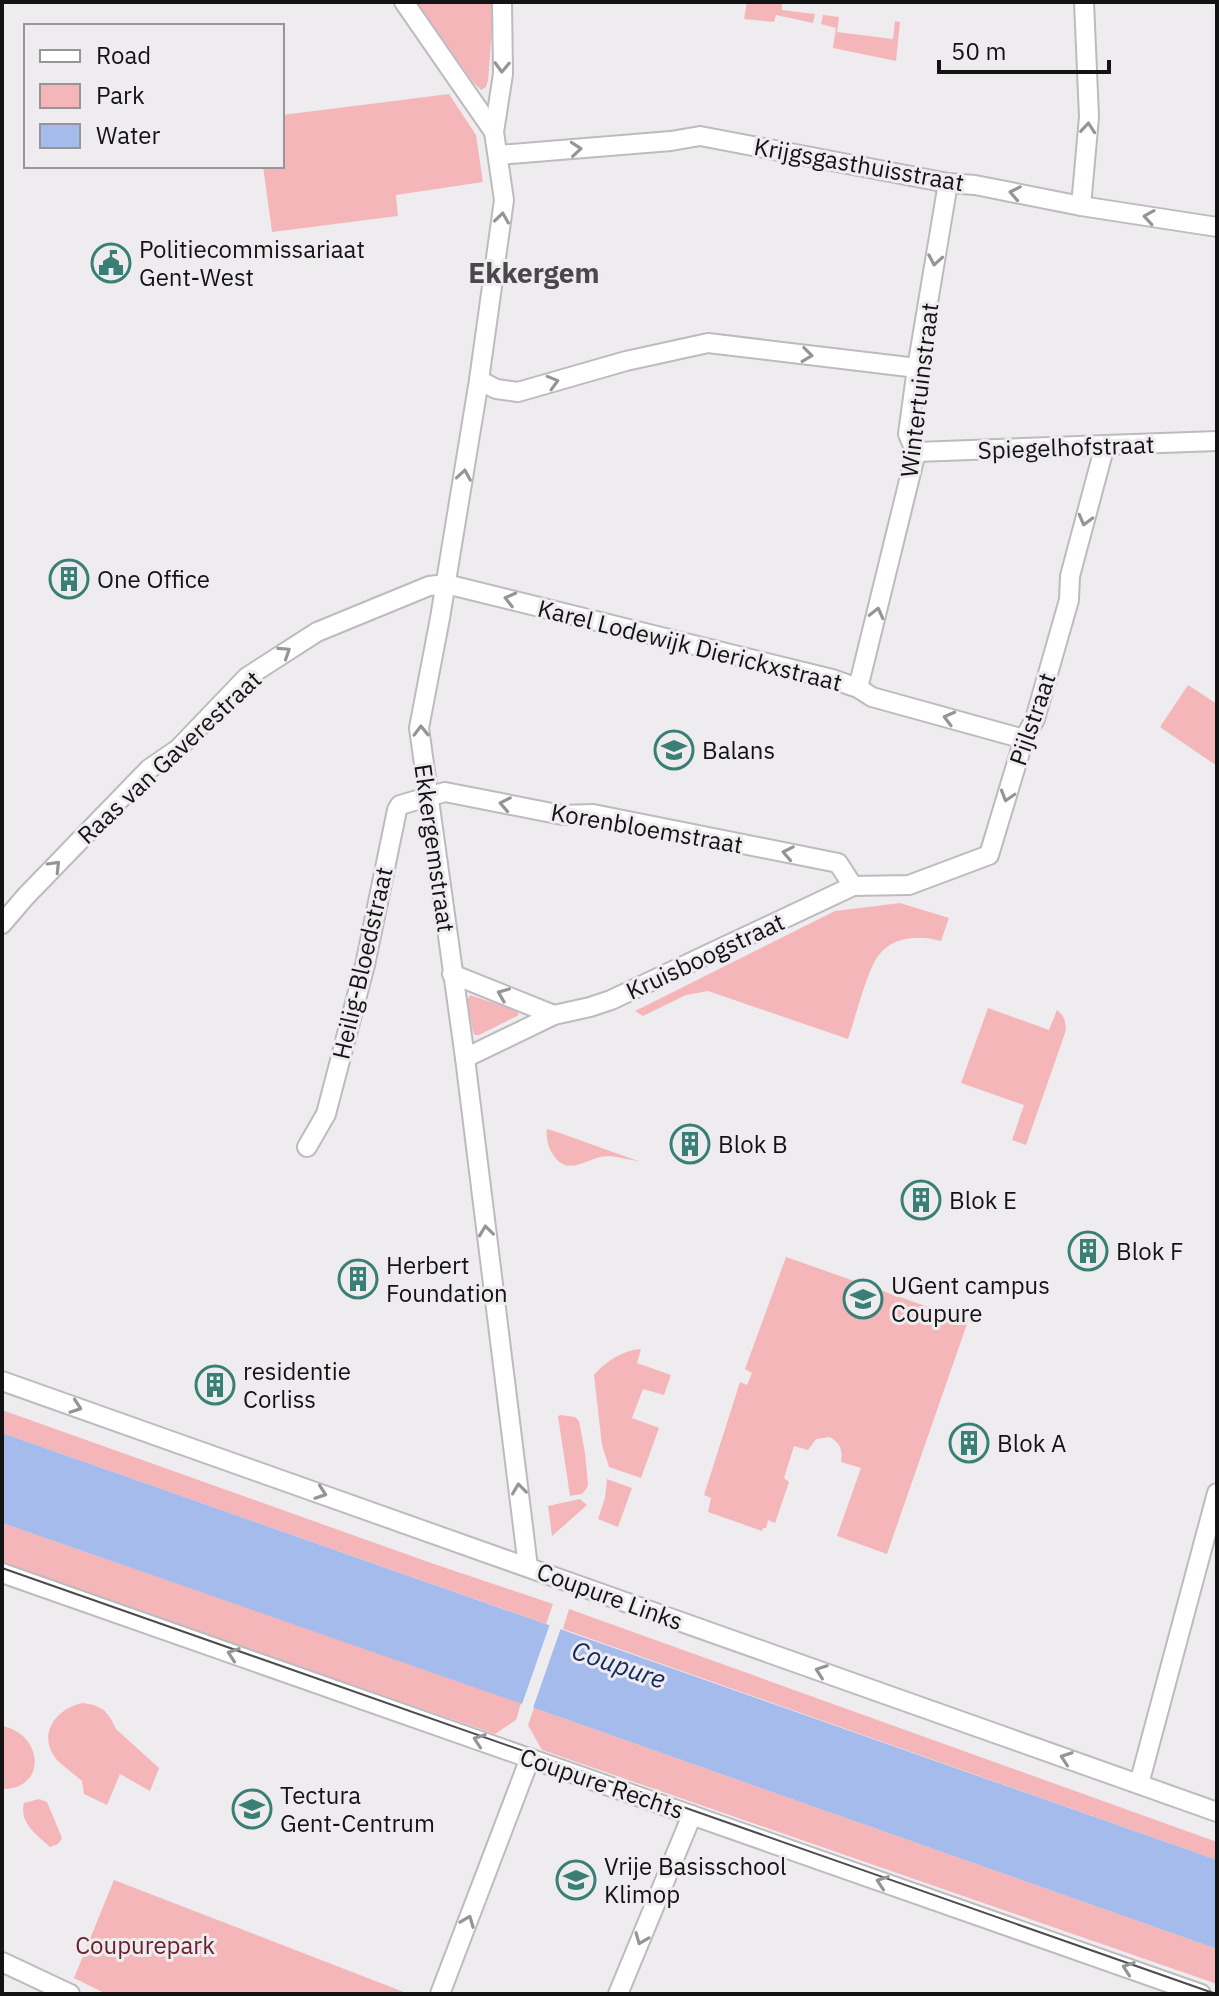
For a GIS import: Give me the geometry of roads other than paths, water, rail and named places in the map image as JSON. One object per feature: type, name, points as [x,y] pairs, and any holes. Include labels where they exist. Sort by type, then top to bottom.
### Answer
[{"type":"street","name":"Ekkergemstraat","points":[[404,2],[494,132]]},
{"type":"street","name":"Ekkergemstraat","points":[[502,2],[503,74],[494,132],[504,200],[479,380],[419,728],[465,1058],[528,1567]]},
{"type":"street","points":[[1081,206],[1089,117],[1084,2]]},
{"type":"street","name":"Krijgsgasthuisstraat","points":[[498,155],[700,136],[948,183],[1217,227]]},
{"type":"street","name":"Wintertuinstraat","points":[[858,688],[916,452],[908,434],[948,183]]},
{"type":"street","points":[[479,380],[496,389],[518,392],[626,361],[708,343],[917,368]]},
{"type":"street","name":"Spiegelhofstraat","points":[[916,452],[1217,441]]},
{"type":"street","name":"Pijlstraat","points":[[853,886],[909,885],[989,855],[1024,739],[1035,719],[1069,600],[1070,576],[1105,445]]},
{"type":"street","name":"Karel Lodewijk Dierickxstraat","points":[[446,584],[832,679],[858,688],[872,697],[1024,739]]},
{"type":"street","name":"Raas van Gaverestraat","points":[[2,924],[149,769],[178,749],[247,677],[317,632],[429,586],[446,584]]},
{"type":"street","name":"Korenbloemstraat","points":[[429,798],[445,792],[562,815],[593,814],[838,863],[853,886]]},
{"type":"street","name":"Heilig-Bloedstraat","points":[[307,1147],[326,1114],[358,995],[397,810],[400,805],[429,798]]},
{"type":"street","name":"Kruisboogstraat","points":[[465,1058],[554,1015],[611,1000],[853,886]]},
{"type":"street","points":[[452,974],[554,1015]]},
{"type":"street","name":"Coupure Links","points":[[2,1381],[1217,1812]]},
{"type":"street","points":[[1139,1784],[1217,1493]]},
{"type":"street","name":"Coupure Rechts","points":[[2,1573],[1201,1994]]},
{"type":"street","points":[[440,1994],[530,1758]]},
{"type":"street","points":[[618,1994],[692,1815]]},
{"type":"street","points":[[2,1962],[70,1994]]},
{"type":"water","name":"Coupure","points":[[2,1433],[1217,1860],[1217,1949],[2,1523]]},
{"type":"tram line","points":[[2,1568],[1216,1994]]},
{"type":"place","name":"Politiecommissariaat Gent-West","points":[[111,263]]},
{"type":"place","name":"One Office","points":[[69,579]]},
{"type":"place","name":"Balans","points":[[674,750]]},
{"type":"place","name":"Blok B","points":[[690,1144]]},
{"type":"place","name":"Blok E","points":[[921,1200]]},
{"type":"place","name":"Blok F","points":[[1088,1251]]},
{"type":"place","name":"Herbert Foundation","points":[[358,1279]]},
{"type":"place","name":"UGent campus Coupure","points":[[863,1299]]},
{"type":"place","name":"residentie Corliss","points":[[215,1385]]},
{"type":"place","name":"Blok A","points":[[969,1443]]},
{"type":"place","name":"Tectura Gent-Centrum","points":[[252,1809]]},
{"type":"place","name":"Vrije Basisschool Klimop","points":[[576,1880]]},
{"type":"district","name":"Ekkergem","points":[[534,272]]},
{"type":"park label","name":"Coupurepark","points":[[145,1945]]}]
